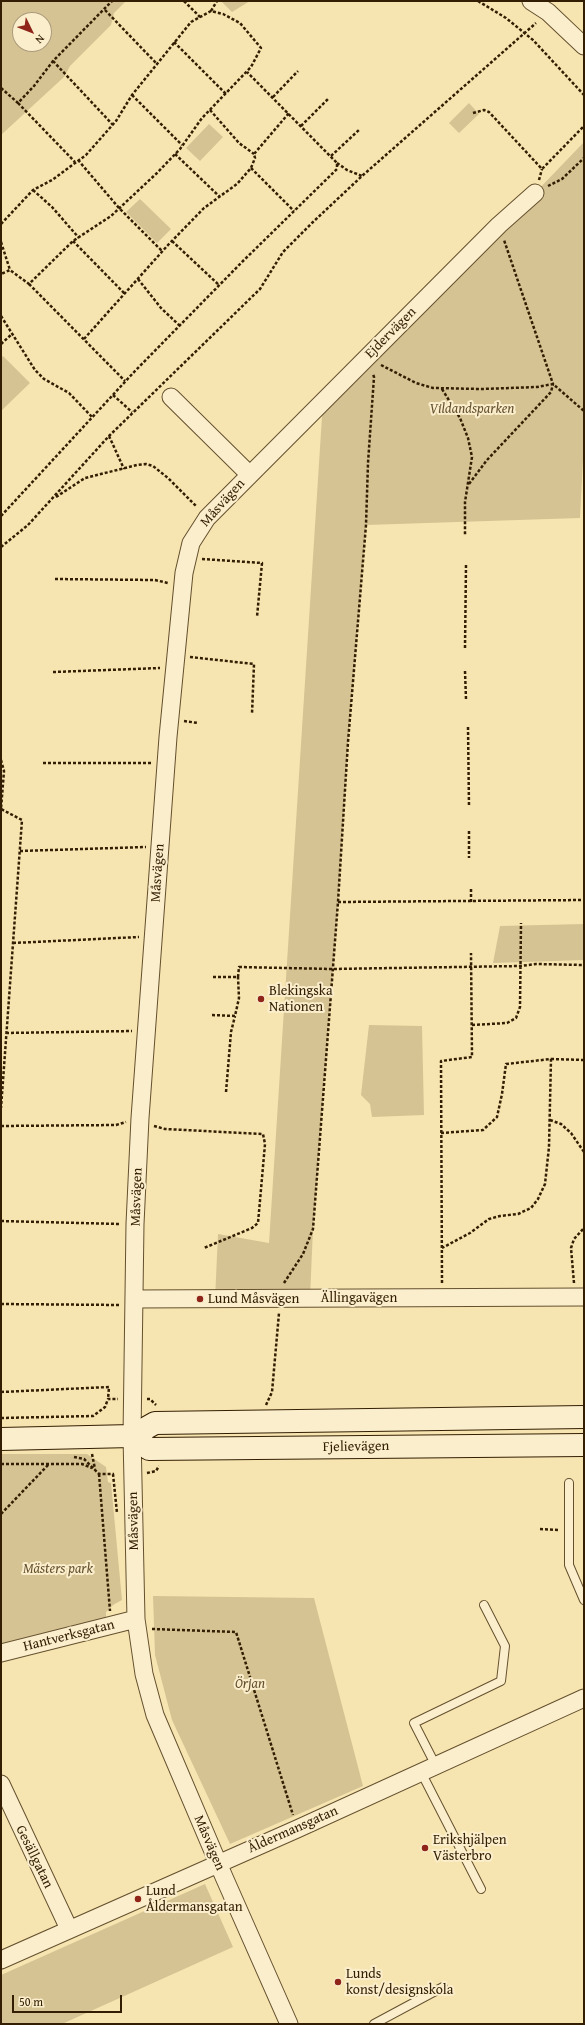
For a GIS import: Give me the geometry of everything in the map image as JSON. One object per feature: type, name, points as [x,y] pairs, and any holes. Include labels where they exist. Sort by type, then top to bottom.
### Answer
[{"type":"main road","name":"Fjelievägen","points":[[1,1439],[132,1436],[155,1423],[584,1416]]},
{"type":"main road","name":"Fjelievägen","points":[[132,1436],[149,1449],[584,1445]]},
{"type":"street","points":[[531,1],[548,12],[584,46]]},
{"type":"street","name":"Ejdervägen","points":[[249,474],[499,225],[535,193]]},
{"type":"street","name":"Måsvägen","points":[[171,397],[249,474],[207,518],[191,543],[183,586],[175,661],[146,1031],[135,1224],[132,1436],[136,1624],[144,1674],[155,1715],[289,2024]]},
{"type":"street","name":"Ällingavägen","points":[[134,1302],[281,1298],[581,1297]]},
{"type":"street","name":"Hantverksgatan","points":[[1,1653],[112,1626],[136,1624]]},
{"type":"street","name":"Åldermansgatan","points":[[1,1960],[297,1829],[584,1698]]},
{"type":"street","name":"Gesällgatan","points":[[1,1784],[69,1929]]},
{"type":"lane","points":[[569,1483],[569,1565],[584,1600]]},
{"type":"lane","points":[[481,1888],[428,1769],[414,1723],[501,1681],[505,1646],[484,1605]]},
{"type":"lane","points":[[374,2024],[443,1987]]},
{"type":"path","points":[[18,103],[34,86],[53,61],[105,10],[112,1]]},
{"type":"path","points":[[184,1],[200,17]]},
{"type":"path","points":[[1,224],[33,190],[86,155],[113,125],[132,95],[191,22],[211,11],[217,1]]},
{"type":"path","points":[[478,1],[506,18],[524,33],[584,95]]},
{"type":"path","points":[[105,10],[157,64]]},
{"type":"path","points":[[29,284],[73,242],[120,208],[175,154],[202,118],[247,72],[261,48],[240,23],[224,14],[211,11]]},
{"type":"path","points":[[28,525],[132,412],[260,288],[283,252],[362,176],[548,12]]},
{"type":"path","points":[[174,42],[226,94]]},
{"type":"path","points":[[53,61],[113,125]]},
{"type":"path","points":[[272,97],[298,71]]},
{"type":"path","points":[[247,72],[337,163],[347,170],[362,176]]},
{"type":"path","points":[[1,88],[18,103],[75,162]]},
{"type":"path","points":[[132,95],[182,145]]},
{"type":"path","points":[[302,126],[328,99]]},
{"type":"path","points":[[210,110],[239,143],[254,154]]},
{"type":"path","points":[[473,113],[484,110],[489,112],[542,169],[584,126]]},
{"type":"path","points":[[84,339],[126,294],[162,251],[204,208],[237,184],[251,168],[255,158],[254,154],[289,114]]},
{"type":"path","points":[[331,156],[360,129]]},
{"type":"path","points":[[175,154],[220,197]]},
{"type":"path","points":[[535,193],[562,179],[584,158]]},
{"type":"path","points":[[78,160],[120,208],[162,251]]},
{"type":"path","points":[[1,516],[93,418],[125,381],[337,169],[337,163]]},
{"type":"path","points":[[251,168],[294,211]]},
{"type":"path","points":[[33,190],[52,207],[79,238]]},
{"type":"path","points":[[499,225],[553,384],[584,411]]},
{"type":"path","points":[[172,241],[219,286]]},
{"type":"path","points":[[1,242],[10,270],[29,284],[125,381]]},
{"type":"path","points":[[73,242],[126,294]]},
{"type":"path","points":[[1,274],[10,270]]},
{"type":"path","points":[[138,279],[161,308],[180,326]]},
{"type":"path","points":[[1,316],[35,370],[44,379],[69,393],[93,418]]},
{"type":"path","points":[[1,344],[12,334]]},
{"type":"path","points":[[367,358],[416,383],[433,388],[482,389],[537,387],[553,384]]},
{"type":"path","points":[[265,1407],[272,1392],[283,1284],[303,1254],[313,1229],[338,902],[348,742],[366,525],[368,463],[374,377],[367,358]]},
{"type":"path","points":[[469,484],[487,460],[550,392],[553,384]]},
{"type":"path","points":[[441,388],[460,418],[468,438],[472,457],[465,502],[465,536]]},
{"type":"path","points":[[113,395],[132,412]]},
{"type":"path","points":[[109,436],[124,469]]},
{"type":"path","points":[[1,547],[28,525],[60,492],[85,478],[137,465],[153,466],[168,478],[207,518]]},
{"type":"path","points":[[187,558],[262,563],[258,617]]},
{"type":"path","points":[[466,565],[466,648]]},
{"type":"path","points":[[55,579],[155,580],[183,586]]},
{"type":"path","points":[[53,672],[175,661],[254,664],[252,714]]},
{"type":"path","points":[[465,671],[466,699]]},
{"type":"path","points":[[468,728],[469,807]]},
{"type":"path","points":[[1,760],[4,771],[1,809],[22,820],[1,1108]]},
{"type":"path","points":[[43,763],[166,762]]},
{"type":"path","points":[[469,831],[469,858]]},
{"type":"path","points":[[20,851],[160,846]]},
{"type":"path","points":[[471,887],[471,902]]},
{"type":"path","points":[[338,902],[584,900]]},
{"type":"path","points":[[472,1025],[506,1023],[516,1018],[520,1007],[520,923]]},
{"type":"path","points":[[13,942],[154,936]]},
{"type":"path","points":[[442,1298],[441,1061],[472,1057],[471,953]]},
{"type":"path","points":[[226,1092],[230,1032],[239,998],[239,967],[332,968],[520,966],[536,964],[584,965]]},
{"type":"path","points":[[213,977],[238,977]]},
{"type":"path","points":[[212,1014],[235,1016]]},
{"type":"path","points":[[6,1033],[146,1031]]},
{"type":"path","points":[[441,1133],[483,1130],[496,1117],[506,1064],[551,1059],[584,1060]]},
{"type":"path","points":[[442,1248],[470,1233],[488,1219],[518,1214],[531,1208],[538,1199],[545,1184],[549,1147],[551,1059]]},
{"type":"path","points":[[550,1120],[561,1124],[572,1133],[584,1152]]},
{"type":"path","points":[[1,1126],[116,1126],[140,1122],[165,1129],[263,1134],[265,1144],[258,1223],[252,1228],[204,1248]]},
{"type":"path","points":[[580,1146],[584,1144]]},
{"type":"path","points":[[1,1221],[135,1224]]},
{"type":"path","points":[[581,1297],[573,1279],[571,1248],[574,1239],[584,1228]]},
{"type":"path","points":[[1,1304],[134,1302]]},
{"type":"path","points":[[1,1392],[109,1387],[108,1399],[105,1406],[93,1416],[1,1418]]},
{"type":"path","points":[[108,1399],[150,1399],[162,1408]]},
{"type":"path","points":[[1,1464],[82,1464],[95,1469],[99,1474],[112,1626]]},
{"type":"path","points":[[1,1514],[49,1464]]},
{"type":"path","points":[[99,1474],[113,1474]]},
{"type":"path","points":[[540,1529],[558,1530]]},
{"type":"path","points":[[136,1624],[236,1632],[297,1829]]},
{"type":"green space","points":[[1,1],[126,1],[114,13],[111,25],[70,66],[64,77],[1,135]]},
{"type":"green space","points":[[221,1],[250,1],[232,12]]},
{"type":"green space","points":[[469,103],[479,114],[459,133],[449,123]]},
{"type":"green space","points":[[209,124],[223,137],[200,161],[186,148]]},
{"type":"green space","name":"Vildandsparken","points":[[584,142],[584,440],[580,518],[366,525],[348,742],[338,902],[313,1229],[310,1298],[215,1299],[218,1234],[269,1243],[323,401],[535,193]]},
{"type":"green space","points":[[140,199],[171,229],[157,243],[126,212]]},
{"type":"green space","points":[[3,356],[30,383],[1,411],[1,358]]},
{"type":"green space","points":[[584,924],[584,960],[493,963],[500,926]]},
{"type":"green space","points":[[369,1025],[422,1026],[424,1115],[372,1117],[370,1104],[361,1095]]},
{"type":"green space","name":"Mästers park","points":[[1,1454],[87,1454],[106,1467],[108,1482],[111,1483],[122,1600],[113,1605],[106,1612],[106,1619],[1,1647]]},
{"type":"green space","name":"Örjan","points":[[153,1596],[314,1598],[363,1786],[230,1844],[172,1720],[155,1655]]},
{"type":"green space","points":[[205,1884],[233,1947],[62,2024],[1,2024],[1,1975]]},
{"type":"place","name":"Blekingska Nationen","points":[[261,999]]},
{"type":"place","name":"Lund Måsvägen","points":[[200,1299]]},
{"type":"place","name":"Erikshjälpen Västerbro","points":[[425,1848]]},
{"type":"place","name":"Lund Åldermansgatan","points":[[138,1899]]},
{"type":"place","name":"Lunds konst/designskola","points":[[338,1982]]}]
